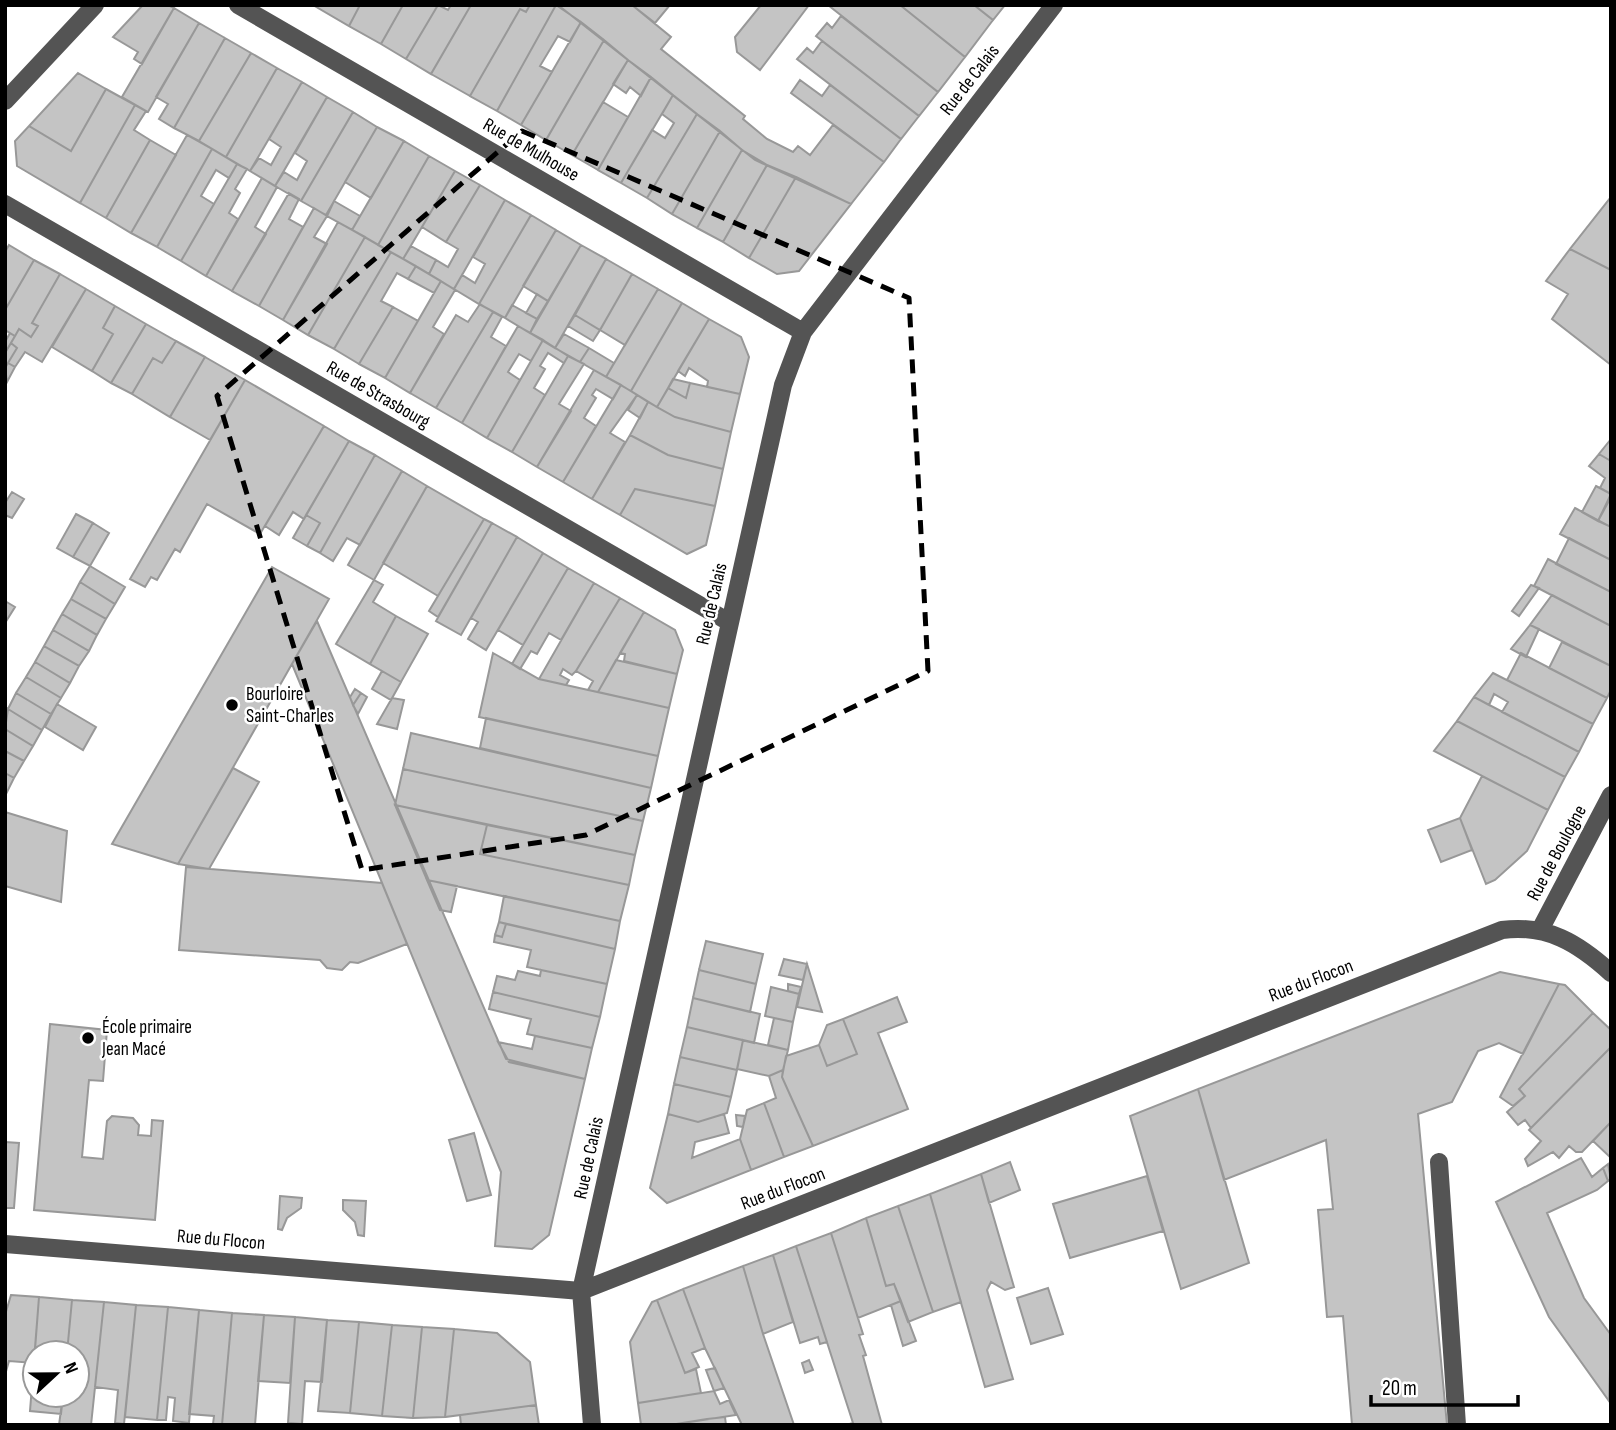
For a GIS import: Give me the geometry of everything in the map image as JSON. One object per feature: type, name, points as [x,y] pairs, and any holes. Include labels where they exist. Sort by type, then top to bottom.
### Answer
[{"type":"street","points":[[5,102],[95,5]]},
{"type":"street","name":"Rue de Mulhouse","points":[[238,5],[803,332]]},
{"type":"street","name":"Rue de Calais","points":[[592,1425],[581,1291],[783,385],[803,332],[1054,5]]},
{"type":"street","name":"Rue de Strasbourg","points":[[5,204],[729,622]]},
{"type":"street","name":"Rue de Boulogne","points":[[1540,930],[1611,796]]},
{"type":"street","name":"Rue du Flocon","points":[[5,1244],[581,1291],[1483,935],[1522,927],[1540,930]]},
{"type":"street","points":[[1540,930],[1574,943],[1611,973]]},
{"type":"street","points":[[1439,1162],[1457,1425]]},
{"type":"highlighted area","points":[[522,131],[909,298],[928,671],[586,835],[362,870],[217,396]]},
{"type":"building","points":[[168,5],[174,8],[142,64],[134,59],[138,52],[113,37],[142,6]]},
{"type":"building","points":[[313,5],[360,5],[349,26]]},
{"type":"building","points":[[360,5],[403,5],[381,44],[349,26]]},
{"type":"building","points":[[403,5],[438,5],[406,59],[381,44]]},
{"type":"building","points":[[438,5],[448,10],[451,5],[471,5],[431,74],[406,59]]},
{"type":"building","points":[[471,5],[530,5],[526,12],[520,9],[470,96],[431,74]]},
{"type":"building","points":[[530,5],[556,5],[497,111],[470,96],[520,9],[526,12]]},
{"type":"building","points":[[556,5],[581,22],[570,42],[558,36],[540,66],[552,72],[521,125],[497,111]]},
{"type":"building","points":[[558,5],[632,5],[671,37],[661,49],[745,116],[743,119],[767,139],[793,152],[798,146],[810,155],[833,125],[884,162],[851,204],[755,160]]},
{"type":"building","points":[[632,5],[670,5],[655,23]]},
{"type":"building","points":[[761,5],[809,5],[760,70],[737,52],[735,37]]},
{"type":"building","points":[[828,5],[900,5],[965,57],[938,92]]},
{"type":"building","points":[[900,5],[974,5],[993,20],[965,57]]},
{"type":"building","points":[[974,5],[1005,5],[993,20]]},
{"type":"building","points":[[174,8],[199,23],[148,112],[122,97]]},
{"type":"building","points":[[841,16],[938,92],[919,116],[816,36],[827,23],[832,28]]},
{"type":"building","points":[[581,22],[604,40],[546,140],[521,125]]},
{"type":"building","points":[[199,23],[225,38],[174,128],[159,119],[168,104],[156,97]]},
{"type":"building","points":[[225,38],[251,53],[199,141],[174,128]]},
{"type":"building","points":[[604,40],[628,60],[572,155],[546,140]]},
{"type":"building","points":[[822,41],[919,116],[901,139],[797,59],[807,48],[813,53]]},
{"type":"building","points":[[251,53],[277,68],[226,157],[199,141]]},
{"type":"building","points":[[628,60],[651,77],[641,96],[630,87],[626,93],[613,84]]},
{"type":"building","points":[[277,68],[302,82],[250,171],[226,157]]},
{"type":"building","points":[[78,73],[106,89],[71,151],[29,126]]},
{"type":"building","points":[[651,77],[673,95],[621,183],[598,170]]},
{"type":"building","points":[[800,80],[822,96],[830,85],[901,139],[884,162],[791,93]]},
{"type":"building","points":[[302,82],[327,97],[275,186],[250,171],[259,158],[271,165],[281,147],[269,139]]},
{"type":"building","points":[[106,89],[135,105],[80,203],[17,166],[15,141],[29,126],[71,151]]},
{"type":"building","points":[[673,95],[697,114],[647,198],[621,183],[652,130],[665,138],[674,123],[662,114]]},
{"type":"building","points":[[327,97],[353,112],[301,201],[275,186],[284,172],[297,180],[307,161],[295,153]]},
{"type":"building","points":[[603,102],[628,117],[598,170],[572,155]]},
{"type":"building","points":[[135,105],[146,111],[134,130],[150,140],[106,218],[80,203]]},
{"type":"building","points":[[353,112],[377,127],[326,215],[301,201]]},
{"type":"building","points":[[697,114],[720,131],[672,214],[647,198]]},
{"type":"building","points":[[377,127],[404,141],[371,198],[345,182]]},
{"type":"building","points":[[720,131],[742,150],[697,228],[672,214]]},
{"type":"building","points":[[187,135],[212,149],[157,247],[131,233]]},
{"type":"building","points":[[150,140],[176,155],[131,233],[106,218]]},
{"type":"building","points":[[404,141],[429,156],[378,245],[352,230]]},
{"type":"building","points":[[212,149],[237,164],[229,178],[216,170],[201,196],[214,204],[181,261],[157,247]]},
{"type":"building","points":[[742,150],[767,165],[723,242],[697,228]]},
{"type":"building","points":[[429,156],[455,171],[403,259],[378,245]]},
{"type":"building","points":[[237,164],[247,169],[235,189],[240,193],[229,213],[238,219],[206,276],[181,261]]},
{"type":"building","points":[[767,165],[796,177],[749,258],[723,242]]},
{"type":"building","points":[[455,171],[480,185],[446,242],[422,227]]},
{"type":"building","points":[[796,177],[851,204],[799,271],[777,274],[749,258]]},
{"type":"building","points":[[262,178],[277,187],[255,227],[266,234],[232,291],[206,276]]},
{"type":"building","points":[[480,185],[505,200],[454,289],[429,274],[436,260],[448,267],[458,249],[446,242]]},
{"type":"building","points":[[289,193],[299,199],[289,219],[303,227],[259,306],[232,291]]},
{"type":"building","points":[[1611,197],[1611,270],[1570,249]]},
{"type":"building","points":[[505,200],[531,215],[479,304],[454,289],[462,275],[475,283],[485,264],[473,257]]},
{"type":"building","points":[[334,201],[360,216],[352,230],[327,216]]},
{"type":"building","points":[[314,208],[327,216],[314,237],[327,244],[283,320],[259,306]]},
{"type":"building","points":[[531,215],[556,230],[505,318],[479,304]]},
{"type":"building","points":[[338,222],[365,237],[308,335],[283,320]]},
{"type":"building","points":[[556,230],[581,245],[548,301],[523,286]]},
{"type":"building","points":[[365,237],[391,252],[334,349],[308,335]]},
{"type":"building","points":[[9,245],[34,260],[5,310],[5,252]]},
{"type":"building","points":[[581,245],[606,259],[555,348],[530,333]]},
{"type":"building","points":[[411,246],[436,260],[429,274],[403,259]]},
{"type":"building","points":[[1570,249],[1611,270],[1611,365],[1552,319],[1568,294],[1546,281]]},
{"type":"building","points":[[391,252],[416,266],[408,279],[397,273],[381,301],[393,307],[359,364],[334,349]]},
{"type":"building","points":[[606,259],[632,274],[600,330],[575,315]]},
{"type":"building","points":[[34,260],[60,274],[32,323],[38,326],[31,337],[19,329],[15,336],[5,330],[5,310]]},
{"type":"building","points":[[416,266],[441,281],[434,293],[408,279]]},
{"type":"building","points":[[60,274],[86,289],[42,362],[25,352],[15,367],[8,363],[17,348],[11,343],[19,329],[31,337],[38,326],[32,323]]},
{"type":"building","points":[[632,274],[658,289],[625,345],[600,330]]},
{"type":"building","points":[[441,281],[455,290],[433,327],[444,334],[410,393],[385,378]]},
{"type":"building","points":[[86,289],[115,306],[103,328],[113,334],[92,371],[52,347]]},
{"type":"building","points":[[658,289],[682,303],[631,391],[606,377]]},
{"type":"building","points":[[537,294],[548,301],[537,319],[526,313]]},
{"type":"building","points":[[682,303],[709,319],[657,407],[631,391]]},
{"type":"building","points":[[480,304],[493,312],[436,408],[410,393],[456,315],[468,322]]},
{"type":"building","points":[[512,305],[537,319],[530,333],[505,318]]},
{"type":"building","points":[[115,306],[146,324],[111,383],[92,371],[113,334],[103,328]]},
{"type":"building","points":[[393,307],[418,321],[385,378],[359,364]]},
{"type":"building","points":[[493,312],[502,317],[491,337],[506,346],[462,423],[436,408]]},
{"type":"building","points":[[575,315],[600,330],[593,341],[568,326]]},
{"type":"building","points":[[709,319],[741,337],[749,357],[740,394],[707,387],[708,381],[689,368],[685,376],[678,371]]},
{"type":"building","points":[[146,324],[176,341],[162,363],[153,358],[132,394],[111,383]]},
{"type":"building","points":[[518,326],[543,340],[531,361],[519,354],[508,372],[520,380],[487,438],[462,423]]},
{"type":"building","points":[[10,333],[15,336],[5,353],[5,342]]},
{"type":"building","points":[[564,334],[589,348],[580,362],[555,348]]},
{"type":"building","points":[[543,340],[568,356],[564,363],[548,353],[540,366],[545,369],[534,388],[545,395],[512,452],[487,438]]},
{"type":"building","points":[[176,341],[205,357],[170,417],[132,394],[153,358],[162,363]]},
{"type":"building","points":[[11,343],[17,348],[5,368],[5,353]]},
{"type":"building","points":[[589,348],[614,363],[606,377],[580,362]]},
{"type":"building","points":[[568,356],[584,364],[559,404],[571,411],[537,467],[512,452]]},
{"type":"building","points":[[205,357],[245,380],[210,440],[170,417]]},
{"type":"building","points":[[8,363],[15,367],[7,382],[5,368]]},
{"type":"building","points":[[594,370],[621,385],[613,399],[596,389],[592,395],[596,398],[584,418],[596,426],[563,482],[537,467]]},
{"type":"building","points":[[673,379],[690,383],[686,398],[668,388]]},
{"type":"building","points":[[245,380],[324,426],[260,534],[207,504],[180,552],[175,549],[157,580],[151,577],[145,587],[130,579]]},
{"type":"building","points":[[690,383],[740,394],[731,432],[675,417],[657,407],[668,388],[686,398]]},
{"type":"building","points":[[621,385],[637,395],[610,433],[625,442],[592,499],[563,482]]},
{"type":"building","points":[[637,395],[648,402],[640,418],[628,410]]},
{"type":"building","points":[[648,402],[675,417],[731,432],[723,469],[668,455],[630,435]]},
{"type":"building","points":[[324,426],[349,441],[304,519],[293,512],[279,535],[265,526]]},
{"type":"building","points":[[630,435],[668,455],[723,469],[715,506],[635,489],[620,515],[592,499]]},
{"type":"building","points":[[1611,439],[1611,461],[1599,454]]},
{"type":"building","points":[[349,441],[375,455],[320,553],[307,546],[320,523],[306,515]]},
{"type":"building","points":[[1599,454],[1611,461],[1611,494],[1600,488],[1605,478],[1589,466]]},
{"type":"building","points":[[375,455],[402,471],[360,545],[347,538],[333,561],[320,553]]},
{"type":"building","points":[[402,471],[427,486],[374,580],[348,565]]},
{"type":"building","points":[[427,486],[484,519],[438,596],[383,563]]},
{"type":"building","points":[[1596,486],[1611,494],[1598,521],[1582,512]]},
{"type":"building","points":[[635,489],[715,506],[706,545],[687,554],[620,515]]},
{"type":"building","points":[[12,492],[24,499],[12,518],[5,515],[5,503]]},
{"type":"building","points":[[1611,497],[1611,527],[1598,521]]},
{"type":"building","points":[[1575,508],[1611,527],[1611,560],[1560,534]]},
{"type":"building","points":[[76,514],[93,523],[73,557],[57,548]]},
{"type":"building","points":[[306,515],[320,523],[307,546],[293,538]]},
{"type":"building","points":[[484,519],[492,523],[438,617],[429,611]]},
{"type":"building","points":[[93,523],[109,533],[90,566],[73,557]]},
{"type":"building","points":[[492,523],[517,537],[461,635],[436,621]]},
{"type":"building","points":[[517,537],[543,553],[486,650],[468,639],[478,622],[471,618]]},
{"type":"building","points":[[1569,538],[1611,560],[1611,592],[1556,564]]},
{"type":"building","points":[[543,553],[568,568],[523,645],[498,630]]},
{"type":"building","points":[[1548,559],[1611,592],[1611,626],[1534,586]]},
{"type":"building","points":[[90,566],[125,587],[115,604],[80,582]]},
{"type":"building","points":[[272,567],[329,599],[178,864],[112,844]]},
{"type":"building","points":[[568,568],[594,583],[561,640],[549,633],[537,654],[531,651],[520,669],[512,664]]},
{"type":"building","points":[[374,580],[383,585],[373,602],[396,616],[370,664],[336,644]]},
{"type":"building","points":[[80,582],[115,604],[106,619],[71,599]]},
{"type":"building","points":[[594,583],[620,598],[576,671],[572,675],[563,669],[560,675],[569,680],[566,685],[539,679]]},
{"type":"building","points":[[1531,585],[1539,588],[1519,616],[1512,611]]},
{"type":"building","points":[[1552,595],[1611,626],[1611,666],[1530,625]]},
{"type":"building","points":[[620,598],[644,612],[598,692],[588,690],[593,681],[576,671]]},
{"type":"building","points":[[71,599],[106,619],[97,635],[62,614]]},
{"type":"building","points":[[5,601],[15,607],[5,623]]},
{"type":"building","points":[[644,612],[675,630],[683,650],[677,674],[624,661],[625,654],[620,653]]},
{"type":"building","points":[[62,614],[97,635],[89,651],[53,630]]},
{"type":"building","points":[[396,616],[428,634],[401,682],[370,664]]},
{"type":"building","points":[[317,621],[506,1059],[585,1079],[549,1235],[532,1249],[495,1246],[501,1172],[292,664]]},
{"type":"building","points":[[1530,625],[1539,629],[1526,657],[1511,649]]},
{"type":"building","points":[[53,630],[89,651],[79,666],[44,646]]},
{"type":"building","points":[[1562,642],[1611,666],[1611,690],[1607,698],[1549,668]]},
{"type":"building","points":[[44,646],[79,666],[70,683],[35,662]]},
{"type":"building","points":[[493,653],[539,679],[669,708],[658,756],[479,717]]},
{"type":"building","points":[[1521,653],[1607,698],[1593,724],[1507,680]]},
{"type":"building","points":[[616,660],[677,674],[669,708],[598,692]]},
{"type":"building","points":[[35,662],[70,683],[61,698],[26,677]]},
{"type":"building","points":[[382,671],[401,682],[391,700],[372,689]]},
{"type":"building","points":[[1493,673],[1593,724],[1579,752],[1502,712],[1508,702],[1494,694],[1489,705],[1474,697]]},
{"type":"building","points":[[26,677],[61,698],[51,714],[16,693]]},
{"type":"building","points":[[355,689],[361,693],[353,705],[350,697]]},
{"type":"building","points":[[16,693],[51,714],[42,730],[8,709]]},
{"type":"building","points":[[361,693],[367,697],[358,714],[353,705]]},
{"type":"building","points":[[1474,697],[1579,752],[1565,777],[1457,721]]},
{"type":"building","points":[[392,698],[404,700],[397,729],[377,724]]},
{"type":"building","points":[[57,704],[96,727],[83,750],[45,727]]},
{"type":"building","points":[[8,709],[42,730],[33,746],[5,729]]},
{"type":"building","points":[[486,718],[658,756],[651,788],[480,748]]},
{"type":"building","points":[[1457,721],[1565,777],[1548,810],[1434,751]]},
{"type":"building","points":[[5,729],[33,746],[24,761],[5,751]]},
{"type":"building","points":[[411,733],[651,788],[643,821],[403,769]]},
{"type":"building","points":[[5,751],[24,761],[14,778],[5,773]]},
{"type":"building","points":[[233,768],[259,782],[209,869],[178,864]]},
{"type":"building","points":[[403,769],[643,821],[635,855],[395,805]]},
{"type":"building","points":[[5,773],[14,778],[6,794],[5,793]]},
{"type":"building","points":[[1482,776],[1548,810],[1527,851],[1495,880],[1486,884],[1460,818]]},
{"type":"building","points":[[395,805],[487,825],[480,854],[629,885],[620,921],[427,880]]},
{"type":"building","points":[[5,812],[67,831],[61,902],[5,886]]},
{"type":"building","points":[[1460,818],[1472,850],[1441,862],[1428,830]]},
{"type":"building","points":[[487,825],[635,855],[629,885],[480,854]]},
{"type":"building","points":[[186,867],[382,883],[407,944],[358,963],[350,962],[342,970],[327,968],[320,960],[179,950]]},
{"type":"building","points":[[427,880],[457,886],[451,912],[440,910]]},
{"type":"building","points":[[504,896],[620,921],[615,949],[499,922]]},
{"type":"building","points":[[499,922],[506,924],[502,937],[495,935]]},
{"type":"building","points":[[506,924],[615,949],[607,984],[527,967],[531,950],[494,942],[495,935],[502,937]]},
{"type":"building","points":[[706,941],[763,954],[756,984],[699,970]]},
{"type":"building","points":[[784,959],[807,964],[803,980],[779,975]]},
{"type":"building","points":[[807,964],[822,1012],[797,1007]]},
{"type":"building","points":[[541,970],[607,984],[600,1017],[493,992],[497,976],[515,980],[518,971],[540,976]]},
{"type":"building","points":[[699,970],[756,984],[750,1012],[693,998]]},
{"type":"building","points":[[1500,972],[1559,984],[1523,1054],[1499,1043],[1478,1051],[1452,1102],[1418,1114],[1447,1425],[1352,1425],[1343,1316],[1327,1317],[1318,1210],[1333,1209],[1326,1140],[1224,1180],[1198,1089]]},
{"type":"building","points":[[788,984],[801,987],[799,994],[788,991]]},
{"type":"building","points":[[1559,984],[1565,985],[1593,1013],[1519,1089],[1525,1096],[1513,1106],[1500,1097]]},
{"type":"building","points":[[771,987],[799,994],[793,1022],[765,1016]]},
{"type":"building","points":[[493,992],[600,1017],[592,1048],[527,1034],[531,1019],[489,1009]]},
{"type":"building","points":[[897,997],[907,1022],[878,1033],[908,1109],[813,1146],[782,1077],[786,1056],[819,1045],[827,1066],[857,1054],[843,1019]]},
{"type":"building","points":[[693,998],[760,1014],[754,1043],[687,1027]]},
{"type":"building","points":[[1593,1013],[1611,1030],[1611,1047],[1531,1128],[1525,1120],[1518,1125],[1507,1112],[1525,1096],[1519,1089]]},
{"type":"building","points":[[774,1018],[793,1022],[788,1050],[768,1045]]},
{"type":"building","points":[[843,1019],[857,1054],[827,1066],[819,1045],[827,1025]]},
{"type":"building","points":[[50,1024],[107,1030],[103,1081],[89,1080],[82,1157],[103,1159],[107,1121],[112,1116],[133,1118],[139,1125],[138,1135],[151,1136],[152,1120],[163,1121],[155,1220],[34,1210]]},
{"type":"building","points":[[687,1027],[743,1040],[737,1070],[680,1057]]},
{"type":"building","points":[[535,1036],[592,1048],[585,1079],[509,1062],[498,1042],[532,1049]]},
{"type":"building","points":[[743,1040],[788,1050],[783,1070],[769,1076],[737,1069]]},
{"type":"building","points":[[1611,1047],[1611,1122],[1582,1152],[1576,1152],[1569,1146],[1559,1158],[1553,1152],[1528,1166],[1525,1159],[1541,1141],[1529,1130]]},
{"type":"building","points":[[680,1057],[737,1070],[731,1097],[674,1084]]},
{"type":"building","points":[[783,1070],[782,1077],[813,1146],[784,1157],[764,1103],[776,1098],[769,1076]]},
{"type":"building","points":[[674,1084],[731,1097],[727,1113],[698,1122],[668,1114]]},
{"type":"building","points":[[1198,1089],[1249,1263],[1181,1289],[1130,1116]]},
{"type":"building","points":[[764,1103],[784,1157],[751,1170],[740,1139],[747,1110]]},
{"type":"building","points":[[668,1114],[698,1122],[724,1114],[729,1133],[695,1142],[692,1158],[740,1139],[751,1170],[667,1203],[650,1188]]},
{"type":"building","points":[[736,1115],[745,1116],[743,1127],[737,1126]]},
{"type":"building","points":[[1611,1122],[1611,1158],[1593,1141]]},
{"type":"building","points":[[474,1133],[491,1195],[467,1201],[449,1140]]},
{"type":"building","points":[[5,1142],[19,1143],[14,1208],[5,1208]]},
{"type":"building","points":[[1581,1158],[1592,1177],[1603,1168],[1608,1181],[1597,1190],[1547,1213],[1584,1298],[1611,1335],[1609,1401],[1549,1317],[1496,1202]]},
{"type":"building","points":[[1010,1162],[1020,1190],[989,1203],[981,1174]]},
{"type":"building","points":[[1608,1164],[1611,1179],[1608,1181],[1603,1168]]},
{"type":"building","points":[[981,1174],[1014,1287],[1005,1290],[991,1282],[987,1290],[1013,1379],[985,1387],[930,1194]]},
{"type":"building","points":[[1147,1176],[1163,1231],[1070,1258],[1053,1204]]},
{"type":"building","points":[[930,1194],[961,1302],[933,1312],[898,1206]]},
{"type":"building","points":[[280,1196],[302,1198],[301,1208],[287,1218],[282,1230],[278,1229]]},
{"type":"building","points":[[343,1200],[366,1201],[364,1236],[358,1235],[355,1222],[343,1210]]},
{"type":"building","points":[[898,1206],[933,1312],[908,1322],[894,1284],[886,1286],[866,1218]]},
{"type":"building","points":[[866,1218],[886,1286],[894,1284],[901,1301],[858,1318],[831,1233]]},
{"type":"building","points":[[831,1233],[863,1334],[859,1335],[866,1355],[863,1356],[882,1425],[846,1425],[853,1423],[796,1246]]},
{"type":"building","points":[[796,1246],[827,1342],[820,1344],[818,1337],[800,1343],[773,1255]]},
{"type":"building","points":[[773,1255],[793,1322],[763,1334],[743,1266]]},
{"type":"building","points":[[743,1266],[794,1425],[742,1425],[705,1348],[683,1289]]},
{"type":"building","points":[[1048,1288],[1063,1334],[1031,1344],[1017,1298]]},
{"type":"building","points":[[683,1289],[705,1348],[692,1353],[699,1367],[685,1373],[657,1300]]},
{"type":"building","points":[[11,1295],[39,1297],[36,1339],[21,1339],[21,1362],[9,1361],[5,1375],[5,1315]]},
{"type":"building","points":[[39,1297],[72,1300],[68,1339],[36,1339]]},
{"type":"building","points":[[72,1300],[104,1302],[91,1425],[59,1425],[61,1409],[91,1409],[91,1339],[68,1339]]},
{"type":"building","points":[[657,1300],[685,1373],[696,1369],[701,1393],[638,1403],[630,1342],[652,1302]]},
{"type":"building","points":[[901,1301],[916,1341],[903,1346],[891,1305]]},
{"type":"building","points":[[104,1302],[136,1305],[124,1424],[115,1423],[118,1390],[95,1387]]},
{"type":"building","points":[[136,1305],[168,1307],[157,1420],[125,1417]]},
{"type":"building","points":[[168,1307],[199,1310],[189,1423],[173,1421],[175,1398],[168,1397],[166,1420],[157,1420]]},
{"type":"building","points":[[199,1310],[232,1313],[222,1425],[213,1424],[214,1416],[189,1414]]},
{"type":"building","points":[[232,1313],[264,1315],[255,1425],[222,1425]]},
{"type":"building","points":[[264,1315],[295,1317],[290,1383],[258,1381]]},
{"type":"building","points":[[295,1317],[327,1320],[322,1382],[305,1381],[302,1424],[288,1423]]},
{"type":"building","points":[[327,1320],[359,1322],[350,1413],[318,1411]]},
{"type":"building","points":[[359,1322],[392,1325],[382,1416],[350,1413]]},
{"type":"building","points":[[392,1325],[422,1327],[413,1418],[382,1416]]},
{"type":"building","points":[[422,1327],[454,1329],[445,1417],[413,1418]]},
{"type":"building","points":[[454,1329],[497,1333],[530,1362],[536,1405],[445,1417]]},
{"type":"building","points":[[809,1360],[813,1370],[805,1373],[802,1363]]},
{"type":"building","points":[[715,1368],[724,1388],[714,1391],[706,1370]]},
{"type":"building","points":[[714,1391],[720,1404],[729,1400],[736,1415],[670,1425],[641,1425],[638,1403]]},
{"type":"building","points":[[536,1405],[539,1425],[461,1425],[460,1415]]},
{"type":"building","points":[[30,1409],[62,1409],[61,1414]]},
{"type":"building","points":[[725,1417],[726,1425],[670,1425],[707,1419]]},
{"type":"place","name":"Bourloire Saint-Charles","points":[[232,705]]},
{"type":"place","name":"École primaire Jean Macé","points":[[88,1038]]}]
